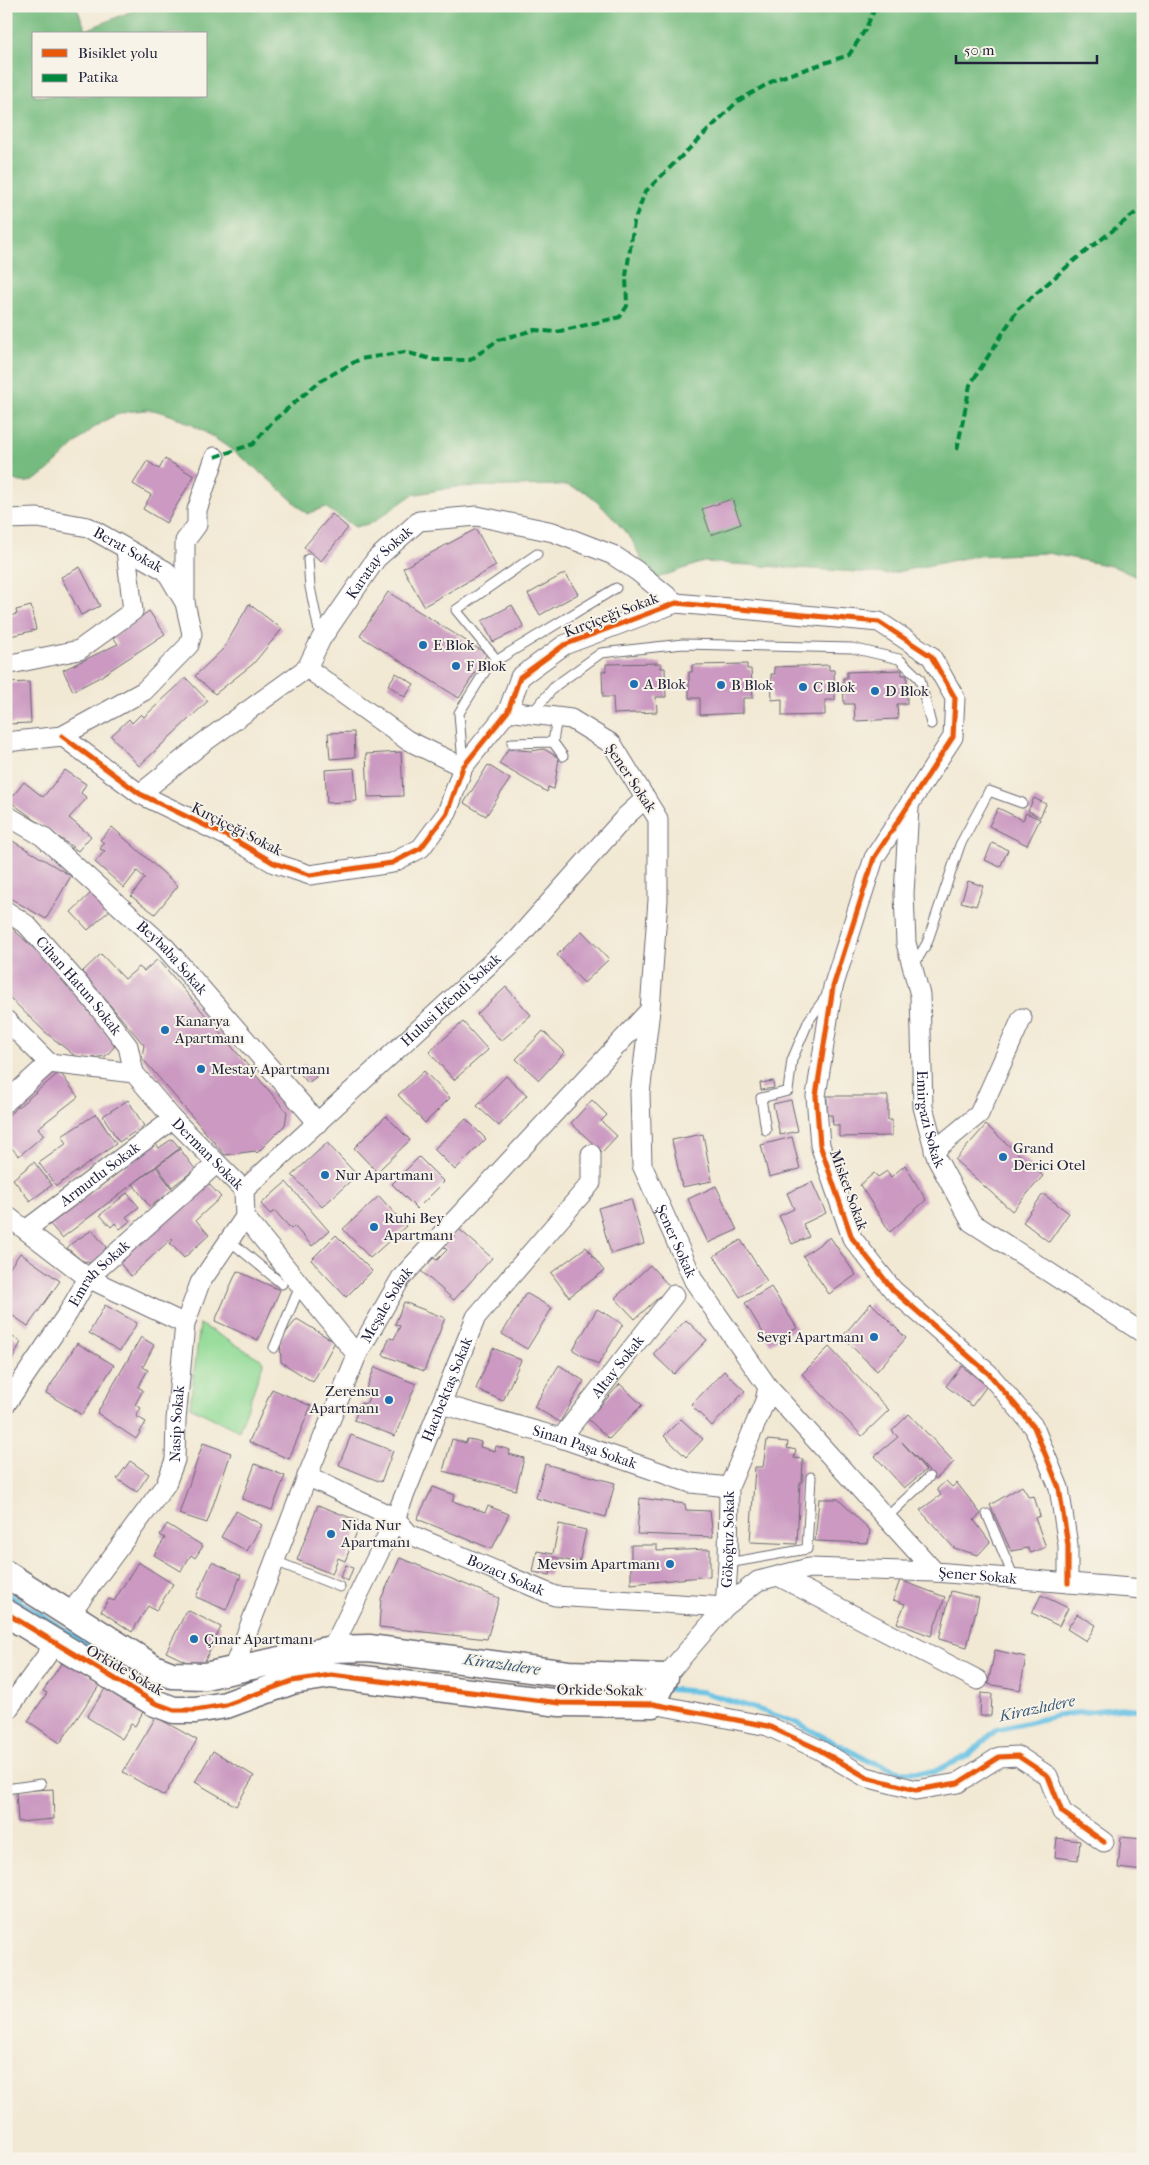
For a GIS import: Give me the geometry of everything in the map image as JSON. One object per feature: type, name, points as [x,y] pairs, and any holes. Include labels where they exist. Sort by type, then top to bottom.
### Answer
[{"type":"street","points":[[185,603],[185,542],[197,525],[197,510],[215,457]]},
{"type":"street","name":"Karatay Sokak","points":[[140,794],[203,743],[307,668],[321,639],[376,559],[420,521],[478,516],[553,532],[613,555],[637,571],[676,603]]},
{"type":"street","name":"Berat Sokak","points":[[6,519],[38,518],[88,527],[166,571],[185,603],[192,634],[189,645],[144,691],[62,736],[6,742]]},
{"type":"street","points":[[6,665],[79,650],[133,611],[126,550]]},
{"type":"street","name":"Kırçiçeği Sokak","points":[[62,736],[140,794],[235,840],[274,863],[310,874],[392,864],[421,848],[447,813],[463,767],[508,711],[520,677],[564,645],[676,603],[879,622],[931,656],[955,698],[953,737],[909,806]]},
{"type":"street","points":[[307,668],[406,740],[463,767]]},
{"type":"street","name":"Şener Sokak","points":[[508,711],[571,719],[612,744],[658,819],[658,900],[650,1010],[640,1093],[642,1165],[694,1281],[768,1387],[935,1572],[1143,1589]]},
{"type":"street","name":"Hulusi Efendi Sokak","points":[[244,1190],[517,939],[626,816],[646,798]]},
{"type":"street","name":"Emirgazi Sokak","points":[[909,806],[904,894],[906,944],[920,995],[923,1107],[937,1159],[971,1222],[1143,1333]]},
{"type":"street","name":"Misket Sokak","points":[[909,806],[874,858],[832,987],[816,1096],[820,1145],[852,1238],[893,1290],[989,1374],[1034,1427],[1059,1488],[1068,1545],[1068,1583]]},
{"type":"street","name":"Beybaba Sokak","points":[[6,815],[42,836],[165,947],[318,1123]]},
{"type":"street","name":"Cihan Hatun Sokak","points":[[6,911],[28,925],[92,999],[128,1046],[134,1073]]},
{"type":"street","name":"Meşale Sokak","points":[[233,1669],[307,1476],[357,1355],[401,1278],[650,1010]]},
{"type":"street","points":[[934,1151],[979,1114],[1022,1018]]},
{"type":"street","points":[[6,1020],[48,1063],[134,1073]]},
{"type":"street","points":[[6,1102],[48,1063]]},
{"type":"street","name":"Derman Sokak","points":[[134,1073],[173,1119],[244,1190],[245,1217]]},
{"type":"street","name":"Armutlu Sokak","points":[[27,1229],[173,1119]]},
{"type":"street","name":"Hacıbektaş Sokak","points":[[332,1648],[396,1518],[476,1317],[591,1182],[591,1154]]},
{"type":"street","name":"Emrah Sokak","points":[[6,1404],[68,1312],[88,1278],[216,1164]]},
{"type":"street","points":[[6,1215],[27,1229],[88,1278],[185,1324]]},
{"type":"street","points":[[245,1217],[291,1284],[357,1355]]},
{"type":"street","name":"Nasip Sokak","points":[[69,1614],[166,1484],[175,1460],[176,1420],[185,1324],[200,1283],[245,1217]]},
{"type":"street","name":"Altay Sokak","points":[[561,1438],[674,1295]]},
{"type":"street","name":"Gökoğuz Sokak","points":[[666,1677],[725,1607],[728,1563],[729,1487],[765,1402],[768,1387]]},
{"type":"street","name":"Sinan Paşa Sokak","points":[[441,1404],[561,1438],[691,1483],[729,1487]]},
{"type":"street","name":"Bozacı Sokak","points":[[307,1476],[396,1518],[409,1534],[555,1596],[725,1607]]},
{"type":"street","points":[[725,1607],[758,1581],[808,1568],[935,1572]]},
{"type":"street","name":"Orkide Sokak","points":[[6,1574],[154,1668],[172,1675],[205,1676],[332,1648],[369,1648],[568,1674],[666,1677]]},
{"type":"street","points":[[778,1576],[978,1680]]},
{"type":"street","name":"Orkide Sokak","points":[[6,1613],[155,1703],[174,1710],[195,1710],[226,1705],[292,1680],[331,1675],[560,1703],[653,1704],[768,1726],[818,1749],[866,1777],[916,1790],[958,1783],[999,1757],[1018,1756],[1048,1776],[1062,1812],[1104,1842]]},
{"type":"street","points":[[6,1712],[55,1644]]},
{"type":"street","points":[[653,1704],[666,1677]]},
{"type":"lane","points":[[497,660],[456,610],[537,554]]},
{"type":"lane","points":[[308,559],[310,587],[321,639]]},
{"type":"lane","points":[[463,767],[459,713],[489,664],[616,588]]},
{"type":"lane","points":[[532,714],[555,686],[602,653],[683,644],[852,648],[899,659],[920,679],[930,724]]},
{"type":"lane","points":[[557,717],[554,742],[563,756]]},
{"type":"lane","points":[[512,744],[554,742]]},
{"type":"lane","points":[[913,967],[927,943],[960,845],[989,791],[1022,803]]},
{"type":"lane","points":[[766,1130],[761,1098],[788,1091],[792,1060],[809,1020],[832,987]]},
{"type":"lane","points":[[229,1240],[291,1284],[274,1348]]},
{"type":"lane","points":[[728,1563],[807,1549],[811,1477]]},
{"type":"lane","points":[[886,1518],[929,1477]]},
{"type":"lane","points":[[987,1514],[1014,1578]]},
{"type":"lane","points":[[275,1561],[340,1587]]},
{"type":"lane","points":[[6,1789],[41,1784]]},
{"type":"green space","points":[[6,6],[76,6],[86,30],[144,6],[1143,6],[1143,580],[1115,567],[1048,553],[975,556],[887,574],[703,562],[651,580],[632,540],[610,514],[586,492],[566,485],[456,487],[412,495],[372,523],[355,527],[325,507],[307,514],[255,468],[214,438],[173,416],[153,410],[122,413],[112,417],[84,436],[39,477],[25,482],[6,476]]},
{"type":"green space","points":[[200,1324],[264,1361],[239,1431],[190,1407]]},
{"type":"building","points":[[165,459],[194,476],[166,523],[143,509],[151,495],[133,484],[147,461],[159,469]]},
{"type":"building","points":[[732,499],[741,524],[711,535],[702,509]]},
{"type":"building","points":[[332,514],[348,528],[321,561],[304,547]]},
{"type":"building","points":[[476,529],[496,566],[424,606],[403,568]]},
{"type":"building","points":[[80,567],[100,606],[81,615],[61,577]]},
{"type":"building","points":[[565,573],[578,594],[540,615],[528,594]]},
{"type":"building","points":[[388,592],[487,654],[459,698],[360,636]]},
{"type":"building","points":[[249,604],[282,629],[253,664],[215,694],[195,676],[224,648]]},
{"type":"building","points":[[512,605],[524,627],[493,642],[482,621]]},
{"type":"building","points":[[31,606],[36,630],[6,637],[6,617],[17,614],[16,610]]},
{"type":"building","points":[[149,611],[165,634],[100,677],[73,691],[63,670],[118,644],[113,637]]},
{"type":"building","name":"A Blok","points":[[661,663],[661,668],[665,668],[666,697],[656,697],[657,712],[614,714],[613,697],[603,697],[602,671],[606,671],[606,664]]},
{"type":"building","name":"B Blok","points":[[747,664],[747,669],[751,669],[753,698],[743,698],[743,713],[700,715],[700,698],[689,698],[689,672],[692,672],[692,665]]},
{"type":"building","name":"C Blok","points":[[829,665],[829,670],[834,670],[835,700],[825,700],[825,715],[782,716],[782,699],[772,700],[771,674],[775,674],[774,667]]},
{"type":"building","name":"D Blok","points":[[902,670],[902,675],[907,675],[907,704],[897,704],[898,719],[855,721],[854,704],[844,704],[843,678],[847,678],[847,672]]},
{"type":"building","points":[[396,673],[414,684],[405,697],[388,685]]},
{"type":"building","points":[[186,678],[208,701],[139,766],[111,736],[129,719],[132,723],[141,714],[144,717]]},
{"type":"building","points":[[29,682],[31,723],[6,724],[6,683]]},
{"type":"building","points":[[354,732],[355,757],[330,759],[328,733]]},
{"type":"building","points":[[508,749],[531,751],[544,749],[559,758],[554,789],[548,787],[547,792],[499,764]]},
{"type":"building","points":[[401,752],[403,796],[368,797],[366,754]]},
{"type":"building","points":[[488,765],[510,779],[486,816],[464,803]]},
{"type":"building","points":[[354,768],[357,801],[327,803],[325,770]]},
{"type":"building","points":[[65,770],[86,784],[81,793],[87,798],[69,818],[91,836],[78,851],[9,801],[24,782],[43,797]]},
{"type":"building","points":[[1034,798],[1046,804],[1040,817],[1028,811]]},
{"type":"building","points":[[998,808],[1023,820],[1026,813],[1040,819],[1027,845],[989,826]]},
{"type":"building","points":[[112,827],[178,886],[155,914],[131,896],[145,878],[137,871],[124,888],[95,862],[105,851],[100,849],[104,843],[100,840]]},
{"type":"building","points":[[6,837],[71,876],[46,919],[6,896]]},
{"type":"building","points":[[992,843],[1008,850],[1000,867],[985,860]]},
{"type":"building","points":[[968,881],[983,886],[976,906],[961,902]]},
{"type":"building","points":[[94,890],[111,909],[88,930],[71,912]]},
{"type":"building","points":[[6,923],[37,951],[85,1004],[115,1046],[106,1056],[80,1060],[45,1032],[6,994]]},
{"type":"building","points":[[582,931],[609,959],[584,983],[557,955]]},
{"type":"building","points":[[101,954],[125,979],[139,967],[144,971],[158,959],[287,1112],[285,1125],[257,1153],[255,1151],[225,1155],[142,1058],[144,1045],[82,972]]},
{"type":"building","points":[[506,987],[531,1015],[501,1041],[477,1014]]},
{"type":"building","points":[[463,1022],[488,1050],[454,1080],[429,1052]]},
{"type":"building","points":[[543,1031],[565,1052],[539,1080],[516,1059]]},
{"type":"building","points":[[304,1064],[316,1077],[308,1083],[297,1070]]},
{"type":"building","points":[[424,1071],[450,1098],[425,1123],[398,1095]]},
{"type":"building","points":[[60,1072],[78,1097],[38,1128],[44,1135],[19,1156],[6,1144],[6,1117]]},
{"type":"building","points":[[506,1076],[527,1095],[499,1126],[477,1106]]},
{"type":"building","points":[[773,1081],[774,1088],[761,1090],[760,1083]]},
{"type":"building","points":[[827,1096],[888,1096],[888,1120],[892,1120],[892,1136],[839,1137],[839,1125],[833,1125],[832,1115],[827,1115]]},
{"type":"building","points":[[128,1100],[144,1126],[119,1142],[103,1116]]},
{"type":"building","points":[[592,1100],[607,1115],[601,1121],[617,1136],[602,1152],[571,1123]]},
{"type":"building","points":[[791,1100],[798,1131],[780,1135],[773,1104]]},
{"type":"building","points":[[96,1114],[116,1144],[56,1186],[39,1163],[67,1143],[62,1136]]},
{"type":"building","points":[[386,1116],[410,1140],[377,1172],[354,1148]]},
{"type":"building","points":[[466,1119],[486,1139],[455,1170],[434,1149]]},
{"type":"building","name":"Grand Derici Otel","points":[[986,1125],[1043,1176],[1012,1211],[955,1160]]},
{"type":"building","points":[[703,1134],[712,1181],[682,1187],[672,1140]]},
{"type":"building","points":[[792,1137],[800,1169],[769,1177],[761,1145]]},
{"type":"building","points":[[172,1139],[180,1148],[62,1238],[50,1224],[155,1143],[159,1148]]},
{"type":"building","name":"Nur Apartmanı","points":[[327,1143],[357,1175],[322,1207],[292,1175]]},
{"type":"building","points":[[180,1149],[195,1169],[172,1187],[157,1166]]},
{"type":"building","points":[[419,1157],[444,1182],[417,1209],[392,1184]]},
{"type":"building","points":[[34,1162],[52,1185],[30,1201],[13,1179]]},
{"type":"building","points":[[905,1165],[926,1200],[890,1232],[860,1185],[874,1173],[878,1177],[887,1171],[891,1177]]},
{"type":"building","points":[[156,1167],[173,1190],[150,1207],[133,1184]]},
{"type":"building","points":[[205,1180],[221,1197],[196,1220],[209,1235],[184,1258],[170,1243],[173,1240],[172,1238],[131,1276],[117,1260]]},
{"type":"building","points":[[286,1182],[329,1231],[312,1246],[294,1226],[291,1229],[275,1211],[270,1214],[261,1204]]},
{"type":"building","points":[[812,1182],[826,1213],[803,1224],[809,1237],[792,1244],[779,1216],[794,1209],[787,1193]]},
{"type":"building","points":[[716,1186],[737,1230],[708,1243],[688,1199]]},
{"type":"building","points":[[127,1193],[139,1207],[126,1217],[130,1221],[120,1229],[115,1223],[111,1227],[100,1215]]},
{"type":"building","points":[[1043,1194],[1069,1213],[1049,1242],[1023,1222]]},
{"type":"building","name":"Ruhi Bey Apartmanı","points":[[379,1196],[406,1226],[370,1258],[343,1229]]},
{"type":"building","points":[[631,1199],[644,1244],[611,1254],[598,1208]]},
{"type":"building","points":[[459,1229],[492,1258],[454,1300],[421,1271],[433,1258],[437,1260],[447,1250],[443,1246]]},
{"type":"building","points":[[92,1230],[106,1247],[95,1265],[81,1260],[67,1248]]},
{"type":"building","points":[[336,1235],[372,1271],[346,1297],[311,1260]]},
{"type":"building","points":[[830,1237],[856,1275],[829,1294],[803,1256]]},
{"type":"building","points":[[741,1240],[767,1281],[740,1297],[714,1256]]},
{"type":"building","points":[[586,1247],[604,1271],[569,1297],[551,1273]]},
{"type":"building","points":[[20,1253],[60,1281],[28,1326],[6,1311],[6,1273]]},
{"type":"building","points":[[650,1265],[670,1287],[635,1319],[615,1298]]},
{"type":"building","points":[[237,1271],[280,1290],[258,1340],[215,1321]]},
{"type":"building","points":[[771,1287],[797,1328],[770,1344],[745,1303]]},
{"type":"building","points":[[526,1293],[552,1308],[527,1349],[502,1334]]},
{"type":"building","points":[[404,1302],[445,1318],[424,1371],[383,1355],[389,1338],[394,1339],[400,1326],[395,1324]]},
{"type":"building","name":"Sevgi Apartmanı","points":[[871,1303],[906,1338],[877,1371],[842,1337]]},
{"type":"building","points":[[105,1305],[137,1323],[120,1351],[89,1333]]},
{"type":"building","points":[[597,1309],[623,1324],[598,1365],[573,1350]]},
{"type":"building","points":[[297,1319],[335,1342],[313,1382],[281,1362],[280,1340]]},
{"type":"building","points":[[686,1320],[707,1340],[674,1374],[653,1354]]},
{"type":"building","points":[[6,1333],[21,1342],[6,1372]]},
{"type":"building","points":[[141,1337],[154,1345],[143,1367],[148,1370],[138,1387],[143,1390],[135,1405],[141,1408],[136,1416],[146,1422],[136,1439],[97,1413]]},
{"type":"building","points":[[77,1343],[114,1365],[82,1415],[46,1393]]},
{"type":"building","points":[[829,1347],[889,1410],[862,1436],[802,1374]]},
{"type":"building","points":[[493,1348],[521,1360],[503,1401],[476,1389]]},
{"type":"building","points":[[559,1365],[584,1381],[560,1422],[534,1407]]},
{"type":"building","points":[[962,1366],[987,1386],[972,1406],[946,1386]]},
{"type":"building","name":"Zerensu Apartmanı","points":[[375,1367],[416,1384],[395,1436],[354,1420],[361,1403],[366,1404],[372,1391],[366,1389]]},
{"type":"building","points":[[724,1371],[745,1391],[712,1426],[691,1405]]},
{"type":"building","points":[[620,1384],[642,1405],[609,1439],[588,1419]]},
{"type":"building","points":[[272,1389],[311,1406],[289,1459],[249,1442]]},
{"type":"building","points":[[909,1414],[954,1462],[936,1479],[902,1442],[926,1470],[904,1488],[875,1456],[898,1437],[892,1431]]},
{"type":"building","points":[[681,1419],[703,1439],[686,1457],[664,1436]]},
{"type":"building","points":[[351,1435],[393,1451],[381,1482],[339,1465]]},
{"type":"building","points":[[452,1439],[466,1443],[467,1439],[474,1440],[481,1442],[480,1447],[495,1451],[496,1446],[510,1450],[509,1454],[524,1458],[516,1490],[443,1471]]},
{"type":"building","points":[[767,1440],[788,1442],[787,1448],[796,1450],[794,1458],[803,1459],[797,1544],[750,1542],[755,1467],[763,1467]]},
{"type":"building","points":[[203,1443],[231,1453],[207,1523],[179,1514]]},
{"type":"building","points":[[130,1461],[149,1474],[137,1492],[117,1479]]},
{"type":"building","points":[[255,1464],[285,1476],[272,1510],[242,1499]]},
{"type":"building","points":[[545,1464],[615,1483],[606,1517],[536,1498]]},
{"type":"building","points":[[946,1481],[952,1487],[957,1483],[981,1514],[974,1520],[990,1542],[978,1555],[954,1548],[920,1510],[941,1495],[937,1489]]},
{"type":"building","points":[[1022,1486],[1029,1497],[1034,1496],[1040,1516],[1035,1518],[1046,1547],[1031,1553],[1028,1548],[1011,1551],[990,1505]]},
{"type":"building","points":[[433,1487],[455,1495],[452,1501],[485,1512],[488,1506],[509,1514],[492,1549],[417,1519]]},
{"type":"building","points":[[640,1498],[685,1504],[686,1510],[710,1511],[713,1537],[637,1534]]},
{"type":"building","points":[[819,1499],[838,1499],[870,1530],[868,1543],[815,1541]]},
{"type":"building","name":"Nida Nur Apartmanı","points":[[318,1505],[361,1522],[345,1561],[338,1558],[332,1574],[297,1560]]},
{"type":"building","points":[[236,1511],[262,1525],[247,1551],[221,1537]]},
{"type":"building","points":[[167,1524],[203,1546],[195,1558],[191,1555],[181,1571],[154,1555],[165,1538],[160,1535]]},
{"type":"building","points":[[559,1524],[586,1530],[579,1563],[553,1557],[550,1575],[533,1572],[537,1551],[553,1554]]},
{"type":"building","name":"Mevsim Apartmanı","points":[[631,1545],[657,1545],[657,1551],[710,1549],[710,1576],[631,1584]]},
{"type":"building","points":[[400,1558],[499,1598],[487,1639],[379,1627],[381,1599]]},
{"type":"building","points":[[138,1562],[173,1584],[156,1611],[148,1606],[132,1632],[101,1611],[109,1599],[114,1601]]},
{"type":"building","points":[[212,1562],[241,1575],[226,1610],[196,1597]]},
{"type":"building","points":[[346,1565],[353,1568],[348,1581],[340,1577]]},
{"type":"building","points":[[900,1580],[945,1597],[931,1636],[897,1623],[905,1604],[893,1600]]},
{"type":"building","points":[[951,1591],[979,1598],[967,1647],[939,1639]]},
{"type":"building","points":[[1041,1595],[1068,1608],[1059,1626],[1032,1613]]},
{"type":"building","name":"Çınar Apartmanı","points":[[187,1610],[221,1627],[201,1669],[166,1652]]},
{"type":"building","points":[[1077,1614],[1096,1625],[1086,1641],[1067,1629]]},
{"type":"building","points":[[995,1650],[1026,1657],[1020,1690],[988,1684]]},
{"type":"building","points":[[65,1658],[101,1683],[60,1743],[28,1721],[47,1693],[43,1691]]},
{"type":"building","points":[[106,1687],[144,1710],[135,1726],[131,1724],[122,1739],[87,1717]]},
{"type":"building","points":[[981,1693],[992,1694],[991,1716],[980,1716]]},
{"type":"building","points":[[156,1717],[197,1740],[164,1796],[123,1772]]},
{"type":"building","points":[[213,1751],[254,1776],[236,1806],[195,1782]]},
{"type":"building","points":[[53,1789],[54,1819],[18,1822],[16,1791]]},
{"type":"building","points":[[1121,1837],[1143,1839],[1143,1871],[1118,1868]]},
{"type":"building","points":[[1057,1838],[1080,1841],[1078,1860],[1055,1857]]},
{"type":"waterway","name":"Kirazlıdere","points":[[6,1593],[120,1665],[139,1672]]},
{"type":"waterway","name":"Kirazlıdere","points":[[667,1689],[703,1692],[766,1712],[797,1723],[869,1761],[903,1772],[933,1772],[967,1756],[996,1730],[1059,1715],[1121,1708],[1143,1710]]},
{"type":"marked path","points":[[215,457],[253,444],[273,421],[320,381],[360,359],[405,352],[435,360],[470,360],[498,340],[534,330],[556,332],[620,317],[627,306],[626,276],[634,222],[645,192],[738,101],[776,79],[849,55],[865,30],[876,6]]},
{"type":"marked path","points":[[957,450],[970,385],[1018,309],[1076,259],[1143,207]]},
{"type":"cycle path","points":[[62,736],[140,794],[235,840],[274,863],[310,875],[392,863],[421,848],[447,813],[463,767],[508,711],[520,677],[564,645],[676,603],[879,622],[931,656],[955,698],[953,737],[874,858],[833,987],[816,1096],[820,1145],[852,1238],[893,1290],[989,1374],[1034,1427],[1059,1488],[1068,1545],[1068,1583]]},
{"type":"cycle path","points":[[6,1613],[155,1703],[174,1710],[195,1710],[226,1705],[292,1681],[331,1675],[560,1703],[653,1704],[768,1726],[818,1749],[866,1777],[916,1790],[958,1783],[999,1757],[1018,1756],[1048,1776],[1062,1812],[1104,1842]]},
{"type":"place","name":"E Blok","points":[[423,645]]},
{"type":"place","name":"F Blok","points":[[456,666]]},
{"type":"place","name":"A Blok","points":[[634,684]]},
{"type":"place","name":"B Blok","points":[[721,685]]},
{"type":"place","name":"C Blok","points":[[803,687]]},
{"type":"place","name":"D Blok","points":[[875,691]]},
{"type":"place","name":"Kanarya Apartmanı","points":[[165,1030]]},
{"type":"place","name":"Mestay Apartmanı","points":[[201,1069]]},
{"type":"place","name":"Grand Derici Otel","points":[[1003,1157]]},
{"type":"place","name":"Nur Apartmanı","points":[[325,1175]]},
{"type":"place","name":"Ruhi Bey Apartmanı","points":[[374,1227]]},
{"type":"place","name":"Sevgi Apartmanı","points":[[874,1337]]},
{"type":"place","name":"Zerensu Apartmanı","points":[[389,1400]]},
{"type":"place","name":"Nida Nur Apartmanı","points":[[331,1534]]},
{"type":"place","name":"Mevsim Apartmanı","points":[[670,1564]]},
{"type":"place","name":"Çınar Apartmanı","points":[[194,1639]]}]
